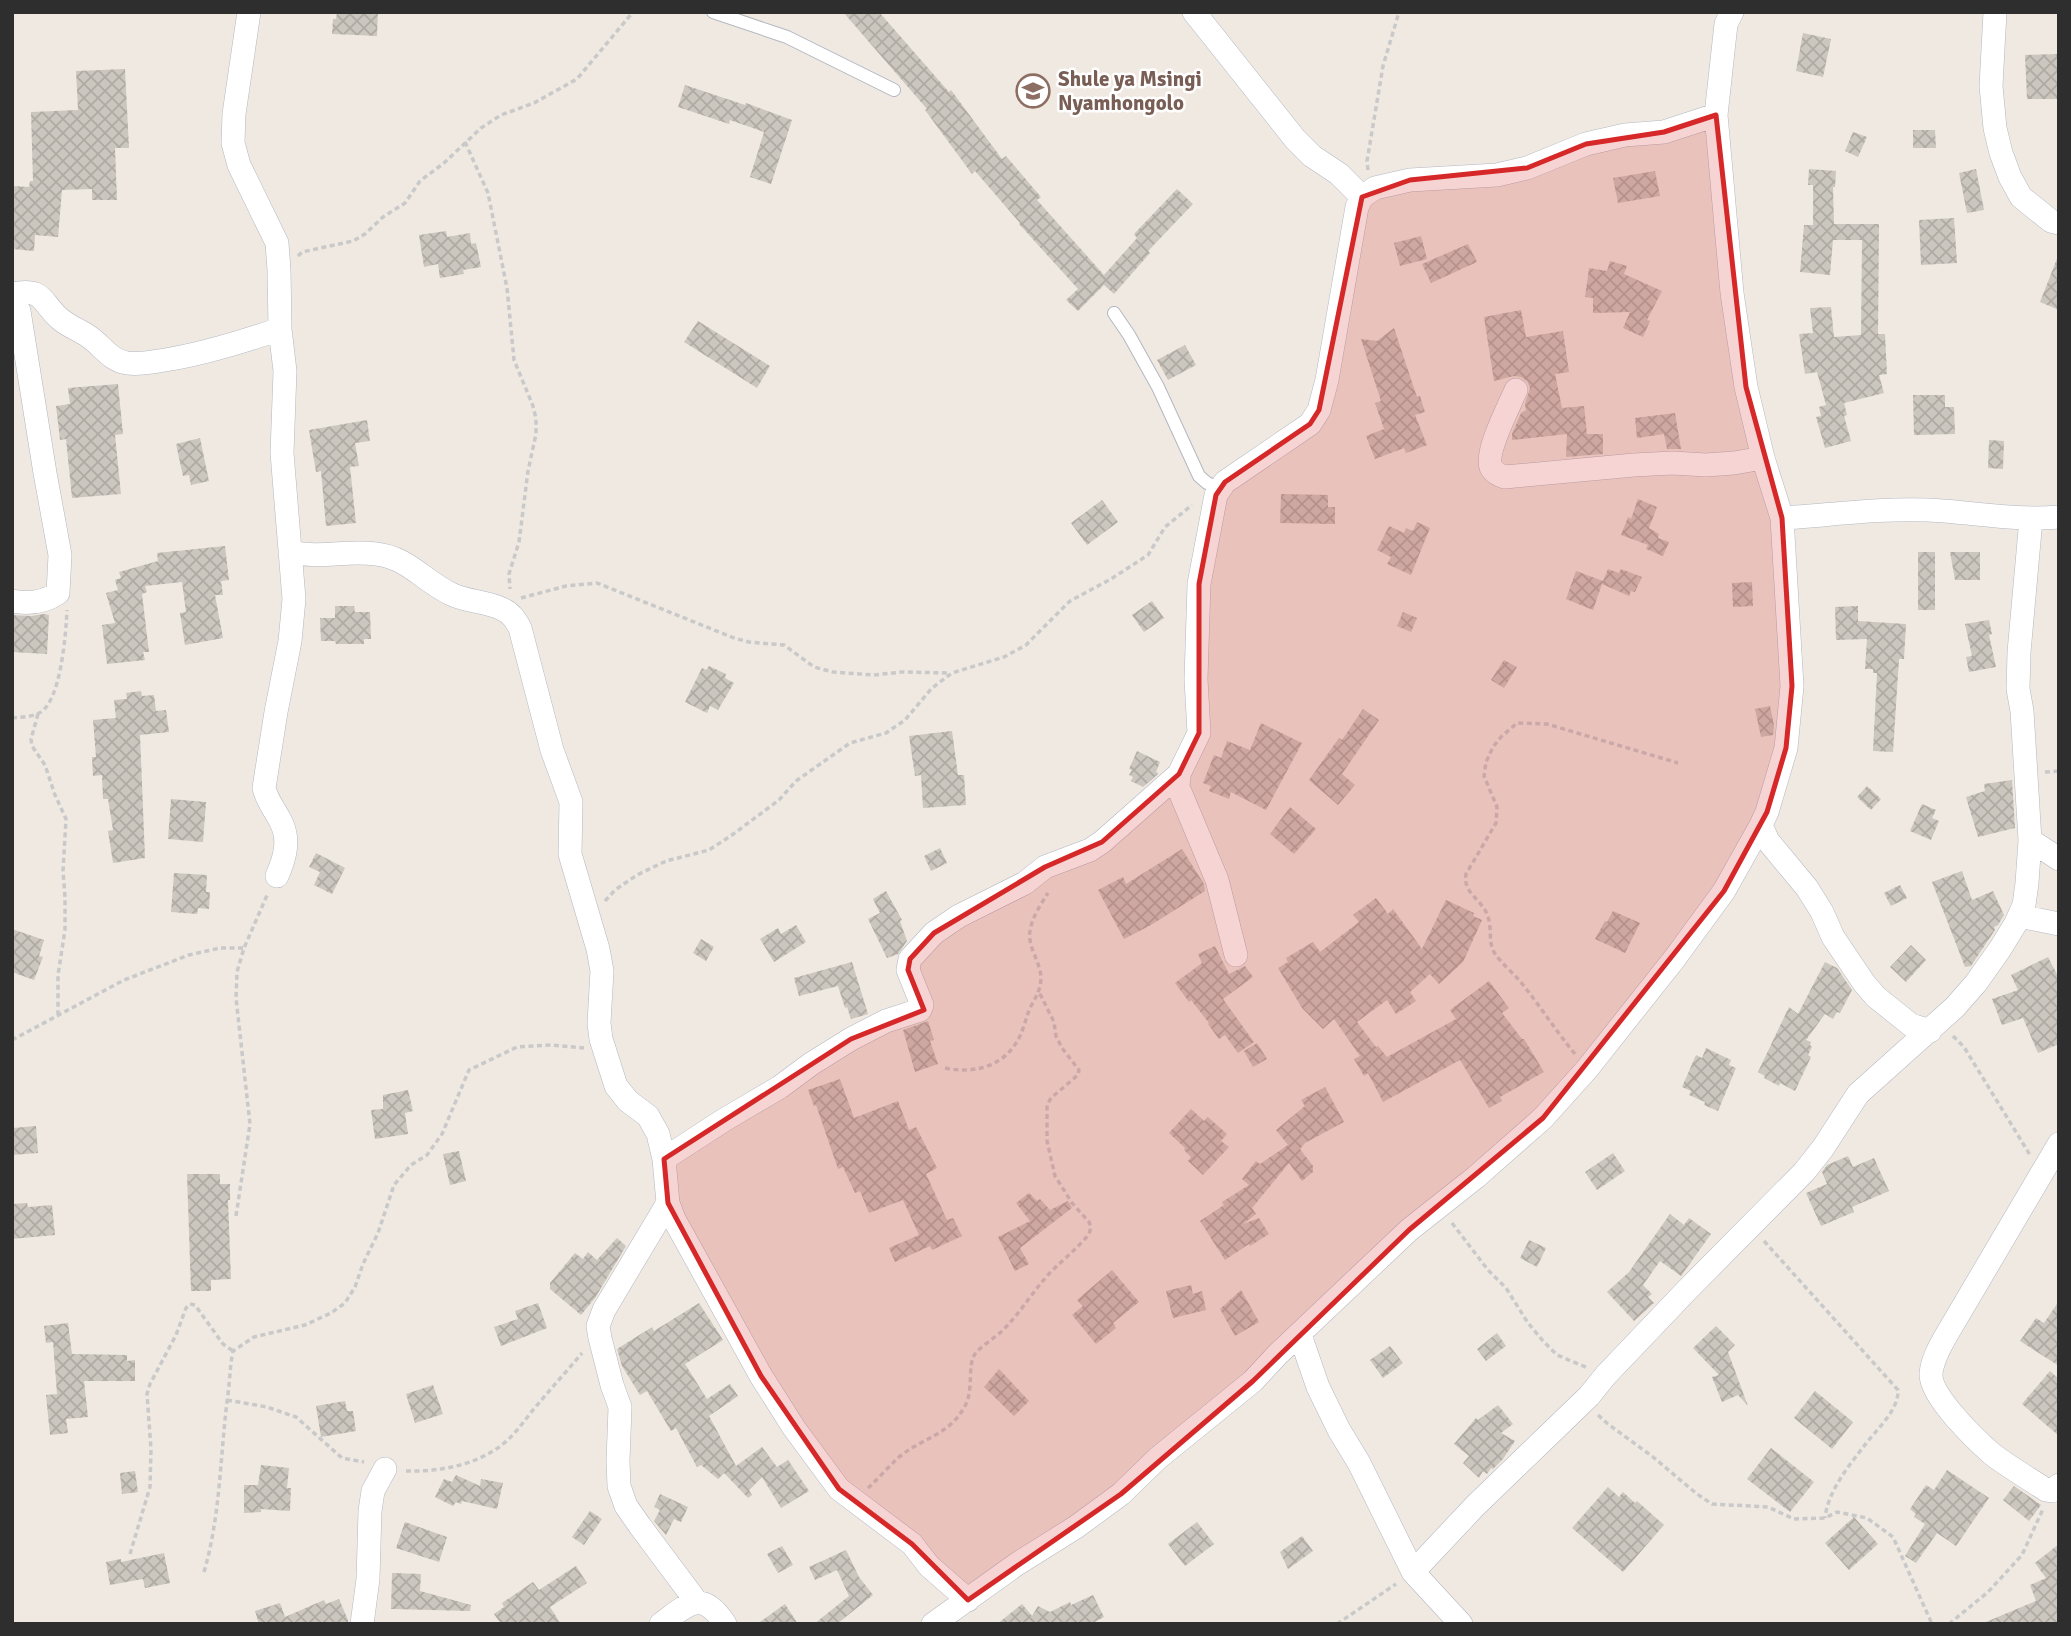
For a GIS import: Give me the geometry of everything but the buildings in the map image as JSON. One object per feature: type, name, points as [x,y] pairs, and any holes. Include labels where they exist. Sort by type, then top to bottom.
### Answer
[{"type":"street","points":[[249,12],[234,114],[233,142],[239,165],[276,243],[285,371],[282,453],[294,599],[290,640],[264,788],[266,799],[285,832],[284,860],[277,876]]},
{"type":"street","points":[[1194,12],[1295,139],[1312,156],[1368,192]]},
{"type":"street","points":[[933,1624],[1121,1494],[1158,1458],[1253,1381],[1376,1260],[1543,1118],[1587,1069],[1675,958],[1724,891],[1768,812],[1786,748],[1792,686],[1782,518],[1763,458],[1746,387],[1732,293],[1716,115],[1726,24],[1732,12]]},
{"type":"street","points":[[1995,12],[1991,86],[1995,128],[2001,153],[2021,197],[2051,221],[2059,223]]},
{"type":"street","points":[[1236,955],[1217,880],[1178,787],[1179,774],[1199,733],[1196,680],[1199,584],[1218,492],[1225,482],[1310,424],[1319,410],[1327,380],[1357,207],[1368,192],[1410,180],[1497,175],[1527,168],[1586,144],[1625,135],[1664,132],[1716,115]]},
{"type":"street","points":[[12,294],[23,292],[43,298],[58,318],[88,336],[106,354],[128,363],[158,361],[209,351],[280,329]]},
{"type":"street","points":[[12,300],[19,311],[60,555],[58,593],[39,602],[12,601]]},
{"type":"street","points":[[1516,390],[1491,450],[1492,468],[1496,474],[1505,477],[1634,465],[1734,463],[1763,458]]},
{"type":"street","points":[[1782,518],[1881,509],[1928,510],[2031,519],[2059,517]]},
{"type":"street","points":[[1413,1572],[1475,1506],[1589,1396],[1704,1272],[1804,1172],[1858,1094],[1932,1029],[1976,983],[2000,949],[2024,905],[2028,883],[2030,841],[2018,689],[2031,519]]},
{"type":"street","points":[[290,552],[306,556],[377,554],[403,562],[448,593],[502,609],[512,608],[520,628],[552,750],[571,802],[570,854],[602,971],[599,1023],[607,1060],[616,1086],[654,1125],[664,1159],[668,1203],[683,1237],[761,1376],[801,1438],[839,1489],[912,1544],[929,1566],[968,1600]]},
{"type":"street","points":[[664,1159],[852,1040],[886,1021],[920,1010],[922,1006],[908,970],[910,959],[934,933],[959,916],[1025,883],[1045,867],[1090,850],[1179,774]]},
{"type":"street","points":[[1761,825],[1768,841],[1812,896],[1833,937],[1864,983],[1876,997],[1911,1025],[1932,1029]]},
{"type":"street","points":[[2030,841],[2059,859]]},
{"type":"street","points":[[2019,916],[2059,924]]},
{"type":"street","points":[[2054,1488],[1992,1454],[1964,1427],[1937,1393],[1931,1376],[1937,1351],[2059,1144]]},
{"type":"street","points":[[668,1203],[604,1310],[598,1326],[620,1407],[619,1474],[626,1506],[696,1601]]},
{"type":"street","points":[[1300,1335],[1318,1387],[1413,1572],[1461,1624]]},
{"type":"street","points":[[383,1624],[363,1617],[368,1579],[370,1511],[373,1491],[385,1469]]},
{"type":"street","points":[[661,1624],[696,1601],[703,1601],[712,1608],[725,1624]]},
{"type":"lane","points":[[713,12],[787,37],[894,90]]},
{"type":"lane","points":[[1114,313],[1158,387],[1199,476],[1218,492]]},
{"type":"path","points":[[279,270],[302,253],[353,241],[365,234],[383,217],[405,203],[420,181],[444,163],[481,128],[501,115],[534,103],[577,79],[633,12]]},
{"type":"path","points":[[1368,192],[1367,161],[1383,66],[1399,12]]},
{"type":"path","points":[[465,142],[488,193],[510,304],[514,360],[536,419],[536,435],[519,542],[509,573],[512,608],[566,586],[597,583],[734,638],[784,645],[814,667],[874,675],[902,672],[952,673],[1004,657],[1026,645],[1070,601],[1148,555],[1165,527],[1204,497],[1218,492]]},
{"type":"path","points":[[12,718],[38,714],[48,708],[58,680],[65,645],[67,610],[58,593]]},
{"type":"path","points":[[589,922],[615,890],[637,875],[666,861],[709,850],[779,800],[796,780],[850,743],[886,733],[905,720],[932,688],[952,673]]},
{"type":"path","points":[[38,714],[31,739],[32,746],[45,765],[66,819],[63,852],[65,930],[58,975],[58,1015]]},
{"type":"path","points":[[1587,1069],[1519,980],[1493,951],[1486,911],[1464,883],[1466,874],[1496,823],[1497,807],[1484,776],[1486,762],[1493,747],[1517,723],[1547,724],[1678,763]]},
{"type":"path","points":[[236,1216],[250,1124],[236,998],[237,972],[244,948],[277,876]]},
{"type":"path","points":[[945,1068],[963,1072],[990,1066],[1005,1056],[1017,1042],[1025,1026],[1029,1010],[1039,992],[1041,976],[1029,933],[1050,890],[1032,876]]},
{"type":"path","points":[[12,1040],[124,980],[189,955],[220,948],[244,948]]},
{"type":"path","points":[[852,1500],[898,1458],[938,1435],[951,1423],[965,1407],[971,1394],[972,1361],[975,1354],[1002,1332],[1049,1274],[1089,1234],[1089,1222],[1072,1203],[1055,1176],[1047,1142],[1047,1105],[1051,1098],[1078,1075],[1079,1070],[1062,1048],[1056,1036],[1054,1022],[1039,992]]},
{"type":"path","points":[[1932,1029],[1956,1037],[1965,1047],[2019,1138],[2043,1171]]},
{"type":"path","points":[[204,1572],[213,1542],[229,1368],[233,1351],[254,1337],[305,1325],[345,1303],[355,1287],[378,1233],[394,1185],[411,1165],[427,1155],[442,1134],[469,1070],[517,1047],[551,1045],[585,1048],[607,1060]]},
{"type":"path","points":[[1440,1206],[1488,1270],[1506,1288],[1528,1323],[1557,1355],[1606,1375]]},
{"type":"path","points":[[1751,1226],[1898,1390],[1898,1398],[1826,1504],[1825,1518]]},
{"type":"path","points":[[130,1554],[141,1523],[149,1487],[151,1450],[147,1394],[190,1304],[195,1305],[223,1344],[233,1351]]},
{"type":"path","points":[[227,1400],[268,1407],[296,1417],[342,1458],[385,1469],[416,1472],[464,1465],[502,1445],[582,1353],[600,1338]]},
{"type":"path","points":[[1589,1396],[1597,1413],[1608,1424],[1712,1504],[1768,1507],[1794,1519],[1825,1518],[1837,1512],[1867,1518],[1893,1537],[1932,1624]]},
{"type":"path","points":[[1949,1624],[1988,1592],[2022,1555],[2054,1488]]},
{"type":"path","points":[[1337,1624],[1413,1572]]},
{"type":"highlighted area","points":[[1716,115],[1746,387],[1782,518],[1792,686],[1786,748],[1767,812],[1724,891],[1543,1118],[1409,1230],[1253,1381],[1121,1494],[968,1600],[912,1544],[839,1489],[761,1376],[668,1203],[664,1159],[851,1039],[924,1010],[908,970],[910,959],[934,933],[1045,867],[1102,842],[1179,774],[1199,733],[1199,584],[1216,495],[1225,482],[1310,424],[1319,410],[1362,197],[1410,180],[1527,168],[1586,144],[1664,132]]},
{"type":"place","name":"Shule ya Msingi Nyamhongolo","points":[[1033,91]]}]
